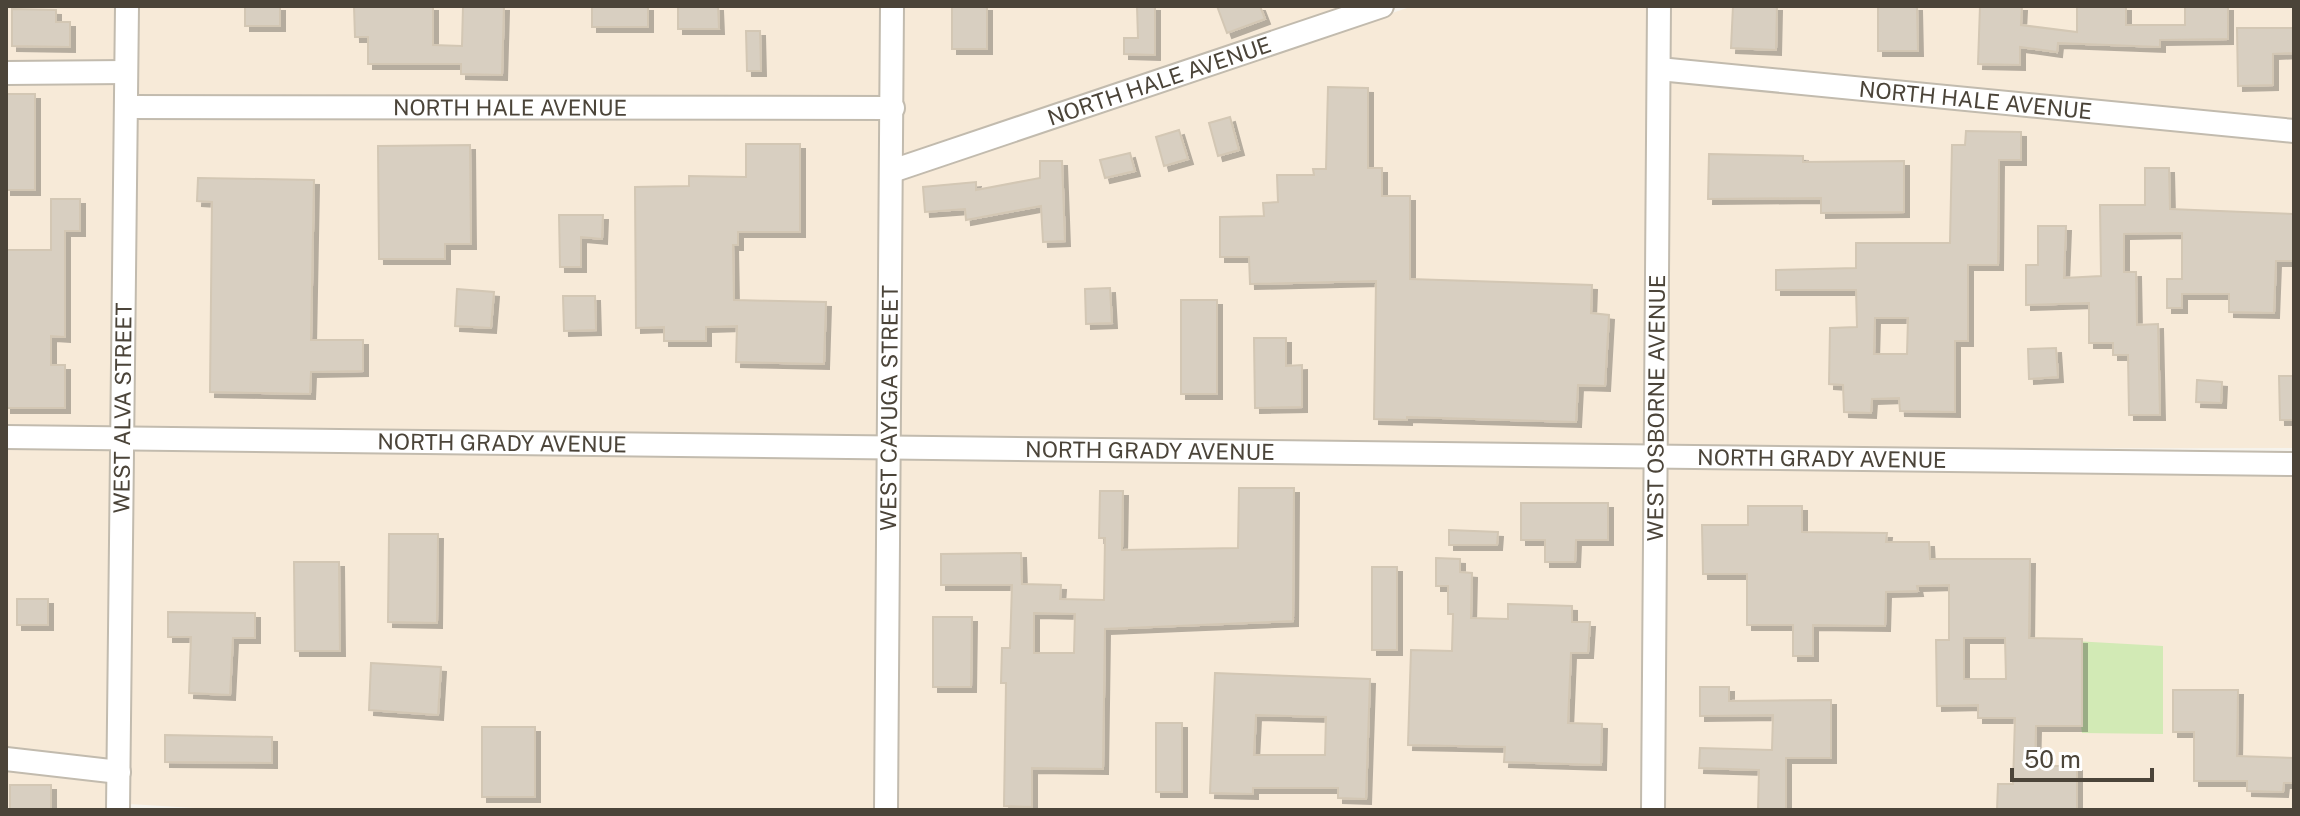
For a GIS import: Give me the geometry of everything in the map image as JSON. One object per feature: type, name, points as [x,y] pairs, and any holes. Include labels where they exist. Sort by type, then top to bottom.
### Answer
[{"type":"street","name":"WEST ALVA STREET","points":[[118,810],[127,6]]},
{"type":"street","name":"WEST CAYUGA STREET","points":[[886,810],[892,6]]},
{"type":"street","name":"NORTH HALE AVENUE","points":[[892,171],[1382,6]]},
{"type":"street","name":"WEST OSBORNE AVENUE","points":[[1653,810],[1659,6]]},
{"type":"street","name":"NORTH HALE AVENUE","points":[[1659,69],[2294,131]]},
{"type":"street","points":[[6,73],[126,72]]},
{"type":"street","name":"NORTH HALE AVENUE","points":[[126,107],[893,108]]},
{"type":"street","name":"NORTH GRADY AVENUE","points":[[6,437],[2294,464]]},
{"type":"street","points":[[6,759],[119,772]]},
{"type":"shaded area","points":[[6,6],[116,6],[115,62],[6,64]]},
{"type":"shaded area","points":[[138,6],[881,6],[882,98],[137,97]]},
{"type":"shaded area","points":[[903,6],[1352,6],[903,157]]},
{"type":"shaded area","points":[[1413,6],[1648,6],[1645,449],[901,436],[903,177]]},
{"type":"shaded area","points":[[1670,6],[2294,6],[2294,122],[1669,61]]},
{"type":"shaded area","points":[[1669,80],[2294,141],[2294,448],[1667,449]]},
{"type":"shaded area","points":[[115,81],[112,428],[6,427],[6,83]]},
{"type":"shaded area","points":[[136,117],[882,118],[879,165],[880,436],[133,428]]},
{"type":"shaded area","points":[[6,446],[112,447],[108,761],[6,750]]},
{"type":"shaded area","points":[[133,447],[880,455],[875,810],[227,810],[129,804]]},
{"type":"shaded area","points":[[901,456],[1645,468],[1642,810],[897,810]]},
{"type":"shaded area","points":[[2294,467],[2294,810],[1664,810],[1667,468]]},
{"type":"shaded area","points":[[6,769],[108,781],[107,810],[6,810]]},
{"type":"green space","points":[[2038,639],[2163,646],[2163,734],[2082,733],[2081,726],[2037,726]]},
{"type":"building","points":[[245,6],[280,6],[280,26],[245,26]]},
{"type":"building","points":[[354,6],[433,6],[433,45],[462,46],[463,6],[504,6],[502,75],[461,74],[461,64],[368,64],[368,37],[355,37]]},
{"type":"building","points":[[592,6],[648,6],[648,27],[592,27]]},
{"type":"building","points":[[678,6],[718,6],[719,29],[678,29]]},
{"type":"building","points":[[952,6],[987,6],[987,49],[952,49]]},
{"type":"building","points":[[1137,6],[1155,6],[1155,55],[1124,54],[1124,38],[1138,38]]},
{"type":"building","points":[[1217,6],[1260,6],[1265,19],[1227,33]]},
{"type":"building","points":[[1733,6],[1777,6],[1776,50],[1731,48]]},
{"type":"building","points":[[1878,6],[1917,6],[1918,51],[1878,51]]},
{"type":"building","points":[[1980,6],[2022,6],[2021,25],[2077,32],[2077,6],[2126,6],[2126,25],[2185,25],[2185,6],[2228,6],[2228,39],[2160,40],[2160,47],[2058,43],[2057,52],[2020,47],[2020,65],[1978,64]]},
{"type":"building","points":[[12,9],[56,10],[56,22],[70,22],[70,47],[12,46]]},
{"type":"building","points":[[2237,28],[2294,28],[2294,53],[2273,54],[2273,85],[2238,86]]},
{"type":"building","points":[[746,31],[760,31],[761,71],[747,71]]},
{"type":"building","points":[[1328,87],[1368,88],[1368,168],[1382,168],[1382,196],[1410,196],[1410,279],[1592,285],[1591,313],[1609,315],[1605,386],[1578,385],[1576,422],[1407,417],[1407,420],[1374,419],[1376,281],[1250,284],[1249,257],[1220,257],[1220,217],[1264,216],[1263,203],[1278,202],[1277,175],[1314,175],[1313,169],[1326,169]]},
{"type":"building","points":[[6,94],[35,94],[35,190],[6,190]]},
{"type":"building","points":[[1230,117],[1239,150],[1218,156],[1209,123]]},
{"type":"building","points":[[1179,130],[1188,159],[1164,166],[1156,137]]},
{"type":"building","points":[[1966,131],[2021,132],[2021,160],[1999,160],[1998,265],[1968,265],[1968,341],[1955,341],[1955,412],[1900,411],[1899,398],[1872,399],[1871,413],[1844,412],[1843,385],[1829,384],[1830,328],[1857,327],[1856,290],[1776,290],[1776,270],[1856,268],[1856,243],[1950,243],[1952,145],[1965,145]],"holes":[[[1875,318],[1908,318],[1907,354],[1874,354]]]},
{"type":"building","points":[[746,144],[800,144],[800,232],[738,232],[738,245],[733,245],[734,300],[826,302],[824,364],[736,362],[737,326],[706,327],[706,341],[664,341],[664,327],[636,328],[635,187],[689,186],[689,176],[746,177]]},
{"type":"building","points":[[470,145],[471,244],[445,244],[445,259],[379,259],[378,146]]},
{"type":"building","points":[[1130,153],[1135,171],[1105,178],[1100,160]]},
{"type":"building","points":[[1709,154],[1803,156],[1803,162],[1904,161],[1904,212],[1821,213],[1821,198],[1708,199]]},
{"type":"building","points":[[1040,161],[1062,161],[1065,241],[1043,242],[1041,206],[966,220],[965,209],[925,212],[923,187],[976,182],[976,190],[1040,178]]},
{"type":"building","points":[[2145,168],[2169,168],[2170,209],[2294,214],[2294,261],[2276,261],[2274,313],[2229,312],[2229,294],[2182,294],[2182,308],[2167,308],[2167,279],[2182,279],[2182,233],[2124,234],[2124,272],[2136,272],[2137,325],[2158,324],[2160,415],[2129,415],[2128,355],[2113,355],[2113,343],[2089,343],[2089,303],[2026,305],[2026,265],[2038,265],[2038,226],[2066,226],[2064,278],[2101,276],[2100,205],[2145,205]]},
{"type":"building","points":[[198,178],[314,180],[311,340],[363,340],[363,371],[311,372],[310,394],[210,392],[212,202],[197,201]]},
{"type":"building","points":[[51,199],[80,199],[80,231],[65,231],[65,337],[51,336],[51,365],[65,365],[65,408],[6,408],[6,250],[51,250]]},
{"type":"building","points":[[559,215],[603,215],[602,239],[581,237],[581,267],[560,267]]},
{"type":"building","points":[[1110,288],[1112,323],[1086,324],[1085,289]]},
{"type":"building","points":[[457,289],[494,292],[491,328],[455,326]]},
{"type":"building","points":[[563,296],[595,296],[596,330],[564,331]]},
{"type":"building","points":[[1181,300],[1217,300],[1217,394],[1181,394]]},
{"type":"building","points":[[1254,338],[1286,338],[1286,366],[1302,365],[1302,407],[1255,408]]},
{"type":"building","points":[[2056,348],[2058,377],[2029,379],[2028,349]]},
{"type":"building","points":[[2279,376],[2294,376],[2294,420],[2280,420]]},
{"type":"building","points":[[2197,380],[2222,382],[2221,403],[2196,402]]},
{"type":"building","points":[[1239,488],[1294,488],[1293,621],[1105,629],[1103,769],[1032,768],[1032,807],[1004,806],[1006,683],[1001,683],[1002,648],[1010,648],[1012,585],[941,585],[941,554],[1021,553],[1022,584],[1061,585],[1060,599],[1104,600],[1105,538],[1099,538],[1100,491],[1123,491],[1122,550],[1238,548]],"holes":[[[1034,613],[1075,614],[1074,653],[1034,653]]]},
{"type":"building","points":[[1521,503],[1608,503],[1608,540],[1576,540],[1575,562],[1545,562],[1545,540],[1521,540]]},
{"type":"building","points":[[1748,506],[1802,506],[1802,532],[1887,533],[1886,542],[1929,542],[1930,559],[2030,559],[2029,638],[2082,639],[2082,726],[2036,726],[2035,766],[2077,766],[2077,810],[1997,810],[1998,784],[2013,784],[2015,718],[1978,718],[1978,705],[1937,706],[1936,640],[1949,640],[1949,585],[1917,586],[1918,591],[1886,592],[1885,626],[1813,625],[1813,656],[1793,656],[1793,625],[1747,625],[1747,574],[1703,574],[1702,525],[1748,525]],"holes":[[[1964,638],[2005,638],[2006,679],[1964,679]]]},
{"type":"building","points":[[1449,530],[1498,532],[1497,545],[1449,545]]},
{"type":"building","points":[[389,534],[438,534],[437,623],[388,622]]},
{"type":"building","points":[[1436,558],[1460,559],[1460,572],[1472,573],[1471,618],[1508,619],[1508,604],[1572,606],[1572,622],[1590,622],[1588,653],[1571,653],[1568,723],[1602,724],[1601,765],[1504,762],[1505,747],[1408,745],[1411,650],[1452,651],[1453,614],[1448,614],[1448,586],[1436,586]]},
{"type":"building","points":[[294,562],[339,562],[340,651],[295,651]]},
{"type":"building","points":[[1372,567],[1397,567],[1397,650],[1372,650]]},
{"type":"building","points":[[17,599],[48,599],[48,625],[17,625]]},
{"type":"building","points":[[168,612],[255,613],[255,638],[233,638],[230,695],[189,693],[191,637],[168,637]]},
{"type":"building","points":[[933,617],[972,617],[971,687],[933,687]]},
{"type":"building","points":[[371,663],[441,667],[438,715],[369,710]]},
{"type":"building","points":[[1215,673],[1370,679],[1366,799],[1338,798],[1338,788],[1253,788],[1253,794],[1210,793]],"holes":[[[1256,715],[1326,717],[1325,755],[1254,755]]]},
{"type":"building","points":[[1700,687],[1729,687],[1729,701],[1831,700],[1831,758],[1786,758],[1786,810],[1758,810],[1759,770],[1699,768],[1700,748],[1772,750],[1773,715],[1700,716]]},
{"type":"building","points":[[2173,690],[2238,690],[2237,756],[2294,758],[2294,783],[2284,783],[2283,792],[2247,791],[2247,781],[2194,781],[2194,732],[2173,732]]},
{"type":"building","points":[[1156,723],[1182,723],[1182,792],[1156,792]]},
{"type":"building","points":[[482,727],[535,727],[535,797],[482,797]]},
{"type":"building","points":[[165,735],[272,737],[272,763],[165,762]]},
{"type":"building","points":[[10,785],[51,785],[51,810],[10,810]]}]
